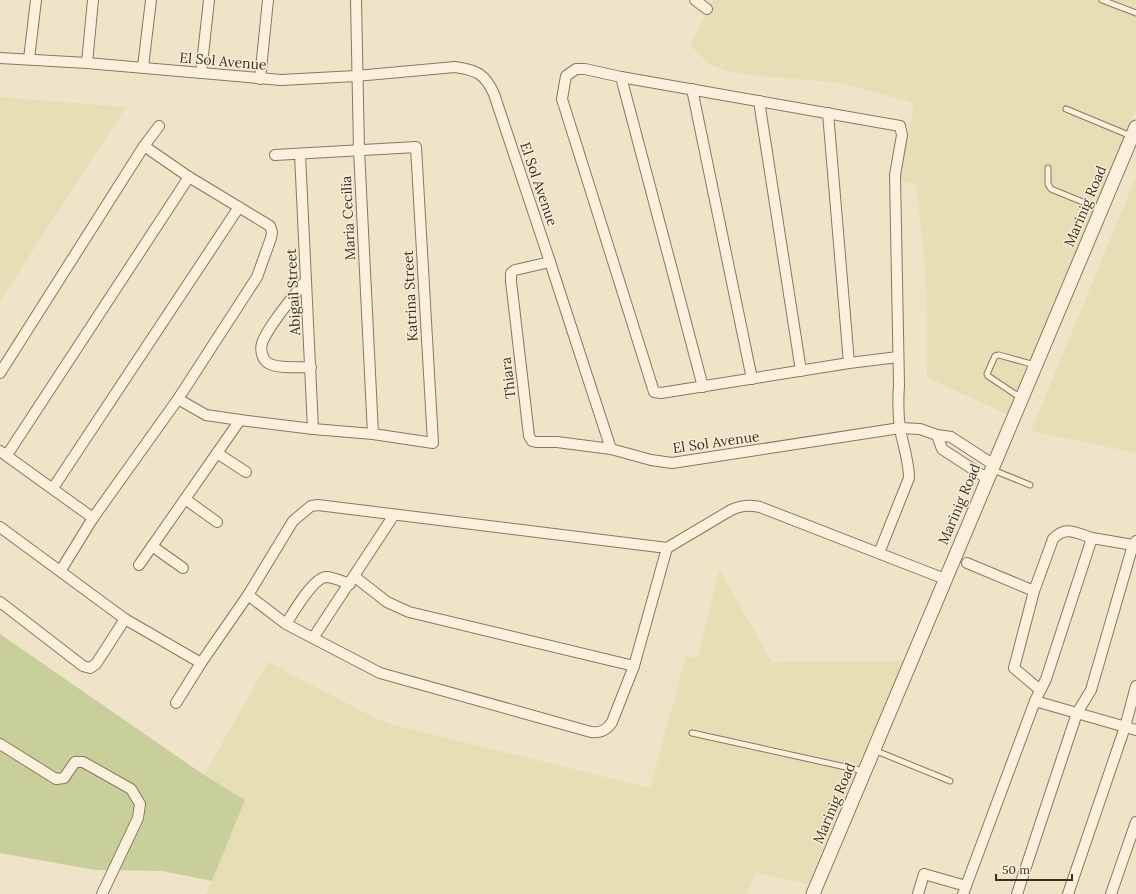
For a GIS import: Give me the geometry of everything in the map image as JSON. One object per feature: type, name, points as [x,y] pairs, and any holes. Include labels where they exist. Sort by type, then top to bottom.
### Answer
[{"type":"street","points":[[29,59],[36,0]]},
{"type":"street","points":[[87,62],[93,0]]},
{"type":"street","points":[[143,67],[151,0]]},
{"type":"street","points":[[201,73],[209,0]]},
{"type":"street","points":[[260,79],[268,0]]},
{"type":"street","name":"Maria Cecilia","points":[[356,0],[358,150],[373,434]]},
{"type":"street","points":[[696,0],[707,8]]},
{"type":"street","name":"El Sol Avenue","points":[[0,58],[87,62],[260,79],[300,80],[455,67],[466,68],[483,76],[489,82],[494,94],[611,449],[651,460],[672,463],[900,428],[920,429],[951,438],[966,448],[991,471]]},
{"type":"street","points":[[879,553],[909,478],[909,467],[900,428],[898,406],[898,357],[895,175],[902,135],[900,126],[621,77],[585,69],[576,69],[566,76],[562,99],[654,392],[661,393],[703,387],[849,363],[898,357]]},
{"type":"street","points":[[621,77],[703,387]]},
{"type":"street","points":[[692,89],[752,379]]},
{"type":"street","points":[[759,101],[801,371]]},
{"type":"street","points":[[828,113],[849,363]]},
{"type":"street","points":[[0,373],[144,146],[159,126]]},
{"type":"street","name":"Marinig Road","points":[[813,894],[1134,132]]},
{"type":"street","points":[[61,570],[93,518],[178,399],[258,277],[271,238],[272,232],[270,226],[189,177],[144,146]]},
{"type":"street","points":[[178,399],[206,415],[313,429],[373,434],[433,443],[416,148],[275,155]]},
{"type":"street","name":"Abigail Street","points":[[300,154],[313,429]]},
{"type":"street","points":[[93,518],[4,453],[189,177]]},
{"type":"street","points":[[53,488],[239,207]]},
{"type":"street","name":"Thiara","points":[[550,262],[515,270],[512,273],[511,281],[529,436],[532,441],[536,442],[557,442],[611,449]]},
{"type":"street","points":[[306,280],[266,333],[262,345],[262,355],[267,362],[275,366],[310,367]]},
{"type":"street","points":[[139,564],[240,420]]},
{"type":"street","points":[[937,435],[942,449],[959,460],[991,471]]},
{"type":"street","points":[[217,453],[246,472]]},
{"type":"street","points":[[185,499],[217,522]]},
{"type":"street","points":[[176,703],[200,664],[248,595],[293,521],[311,506],[318,505],[667,548],[731,510],[749,505],[760,507],[945,579]]},
{"type":"street","points":[[313,638],[394,515]]},
{"type":"street","points":[[0,527],[61,570],[125,619],[200,664]]},
{"type":"street","points":[[1017,894],[1078,713],[1091,690],[1134,543],[1092,538],[1065,530],[1058,533],[1053,539],[1034,591],[1014,668],[1040,690]]},
{"type":"street","points":[[918,894],[924,874],[965,890],[1035,701],[1046,679],[1092,538]]},
{"type":"street","points":[[152,546],[183,568]]},
{"type":"street","points":[[248,595],[286,624],[380,673],[598,733],[604,731],[608,727],[634,666],[667,548]]},
{"type":"street","points":[[967,562],[1034,591]]},
{"type":"street","points":[[286,624],[313,585],[320,579],[325,577],[352,580],[387,602],[409,612],[634,666]]},
{"type":"street","points":[[0,602],[83,666],[90,668],[96,664],[125,619]]},
{"type":"street","points":[[1068,894],[1125,727],[1136,686]]},
{"type":"street","points":[[1035,701],[1136,730]]},
{"type":"street","points":[[0,744],[56,779],[64,778],[75,762],[83,762],[131,789],[140,804],[138,818],[102,894]]},
{"type":"street","points":[[1111,894],[1136,822]]},
{"type":"lane","points":[[1102,0],[1136,13]]},
{"type":"lane","points":[[1066,109],[1134,132]]},
{"type":"lane","points":[[1048,168],[1048,184],[1051,189],[1101,210]]},
{"type":"lane","points":[[1021,399],[989,378],[987,374],[995,356],[997,355],[1036,365]]},
{"type":"lane","points":[[959,460],[966,448]]},
{"type":"lane","points":[[991,471],[1030,485]]},
{"type":"lane","points":[[692,733],[865,771]]},
{"type":"lane","points":[[873,750],[950,782]]},
{"type":"shaded area","points":[[713,0],[1136,0],[1136,108],[1008,415],[927,377],[926,273],[916,184],[901,181],[901,170],[914,106],[910,102],[841,83],[758,76],[727,71],[709,64],[690,45]]},
{"type":"shaded area","points":[[0,97],[126,107],[0,301]]},
{"type":"shaded area","points":[[1136,177],[1136,453],[1031,431]]},
{"type":"shaded area","points":[[719,569],[772,662],[903,661],[808,884],[755,873],[747,894],[206,894],[245,801],[204,775],[268,662],[375,718],[394,725],[650,788],[686,656],[698,658]]},
{"type":"green space","points":[[0,634],[204,775],[245,800],[212,881],[162,871],[95,870],[0,853]]}]
